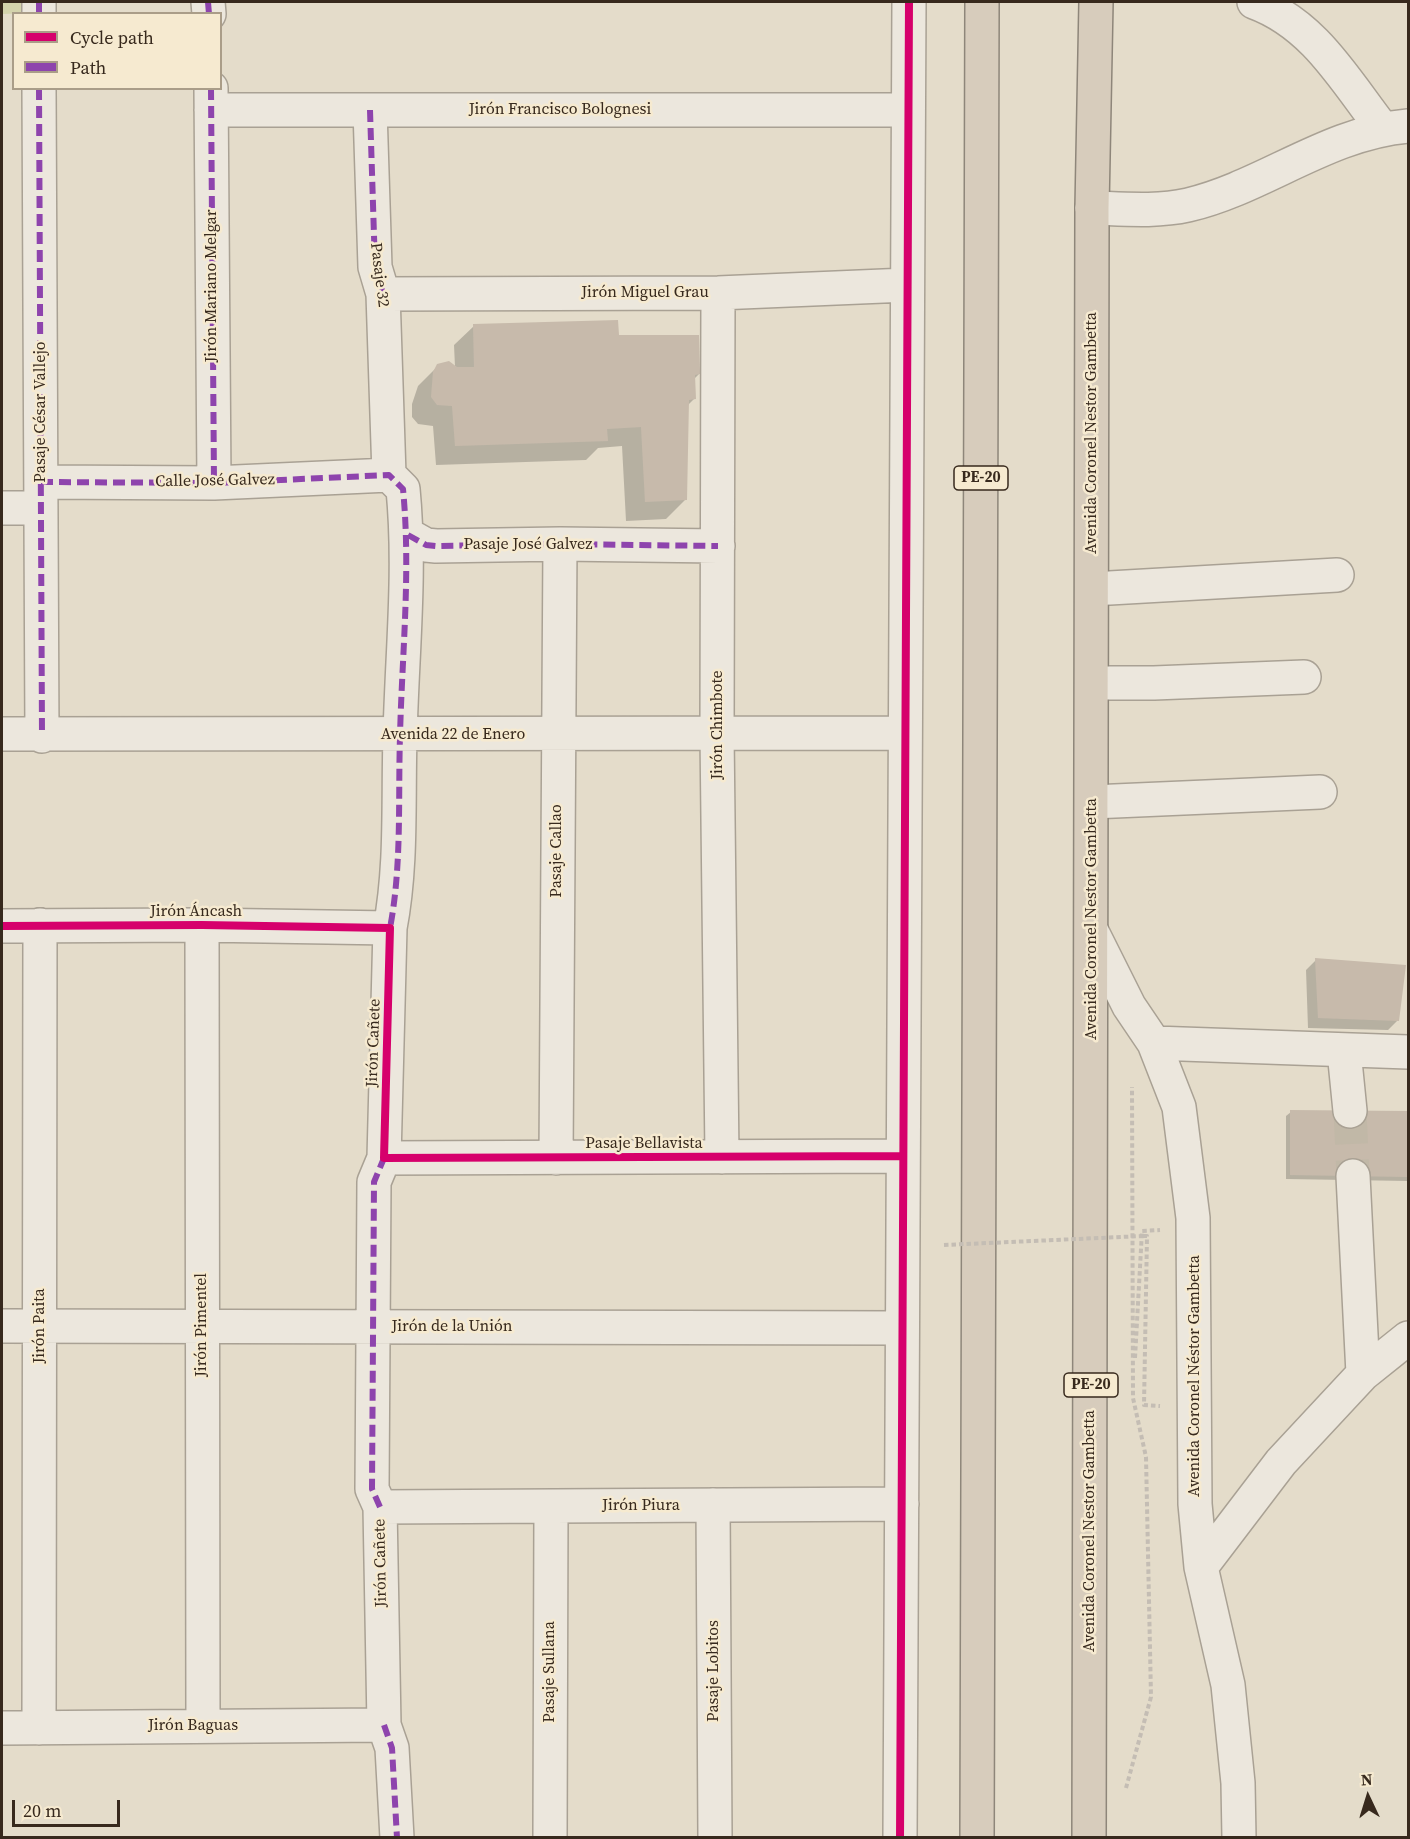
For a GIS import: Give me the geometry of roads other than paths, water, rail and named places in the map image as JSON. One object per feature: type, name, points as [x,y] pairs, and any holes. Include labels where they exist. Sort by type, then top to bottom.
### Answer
[{"type":"highway","name":"PE-20","points":[[977,1838],[982,2]]},
{"type":"highway","name":"Avenida Coronel Nestor Gambetta","points":[[1089,1838],[1092,208],[1096,2]]},
{"type":"street","points":[[900,1838],[909,2]]},
{"type":"street","points":[[1092,208],[1153,209],[1189,204],[1345,140],[1395,127],[1317,42],[1278,10],[1254,2]]},
{"type":"street","name":"Pasaje César Vallejo","points":[[39,90],[42,736]]},
{"type":"street","name":"Jirón Francisco Bolognesi","points":[[211,99],[370,110],[908,110]]},
{"type":"street","name":"Jirón Mariano Melgar","points":[[211,99],[214,483]]},
{"type":"street","name":"Pasaje 32","points":[[370,110],[375,267],[383,294],[389,475]]},
{"type":"street","name":"Jirón Miguel Grau","points":[[383,294],[718,292],[907,285]]},
{"type":"street","name":"Jirón Chimbote","points":[[718,292],[717,734],[722,1157]]},
{"type":"street","points":[[389,475],[403,489],[408,535]]},
{"type":"street","name":"Calle José Galvez","points":[[2,508],[41,495],[214,483],[389,475]]},
{"type":"street","name":"Pasaje José Galvez","points":[[408,535],[426,545],[435,546],[560,544],[718,546]]},
{"type":"street","name":"Jirón Cañete","points":[[396,1838],[392,1748],[384,1725],[380,1507],[372,1489],[372,1327],[374,1182],[384,1158],[390,928],[397,892],[400,735],[408,535]]},
{"type":"street","name":"Pasaje Callao","points":[[556,1158],[560,544]]},
{"type":"street","points":[[1092,589],[1337,575]]},
{"type":"street","points":[[1092,683],[1304,677]]},
{"type":"street","name":"Avenida 22 de Enero","points":[[2,734],[42,736],[905,734]]},
{"type":"street","points":[[1092,802],[1320,792]]},
{"type":"street","name":"Jirón Paita","points":[[39,1728],[40,925]]},
{"type":"street","name":"Jirón Áncash","points":[[2,926],[202,925],[390,928]]},
{"type":"street","name":"Jirón Pimentel","points":[[202,925],[203,1726]]},
{"type":"street","name":"Avenida Coronel Néstor Gambetta","points":[[1092,932],[1129,1006],[1154,1043],[1179,1107],[1193,1218],[1195,1504],[1201,1567],[1228,1685],[1238,1783],[1239,1838]]},
{"type":"street","points":[[1154,1043],[1408,1052]]},
{"type":"street","points":[[1344,1051],[1350,1111]]},
{"type":"street","name":"Pasaje Bellavista","points":[[384,1158],[903,1156]]},
{"type":"street","points":[[1353,1176],[1363,1374]]},
{"type":"street","name":"Jirón de la Unión","points":[[2,1326],[902,1328]]},
{"type":"street","points":[[1201,1567],[1281,1462],[1363,1374],[1408,1338]]},
{"type":"street","name":"Jirón Piura","points":[[380,1507],[902,1504]]},
{"type":"street","name":"Pasaje Lobitos","points":[[713,1505],[715,1838]]},
{"type":"street","name":"Pasaje Sullana","points":[[550,1507],[550,1838]]},
{"type":"street","name":"Jirón Baguas","points":[[2,1728],[384,1725]]},
{"type":"tunnel","points":[[1350,1111],[1353,1176]]}]
